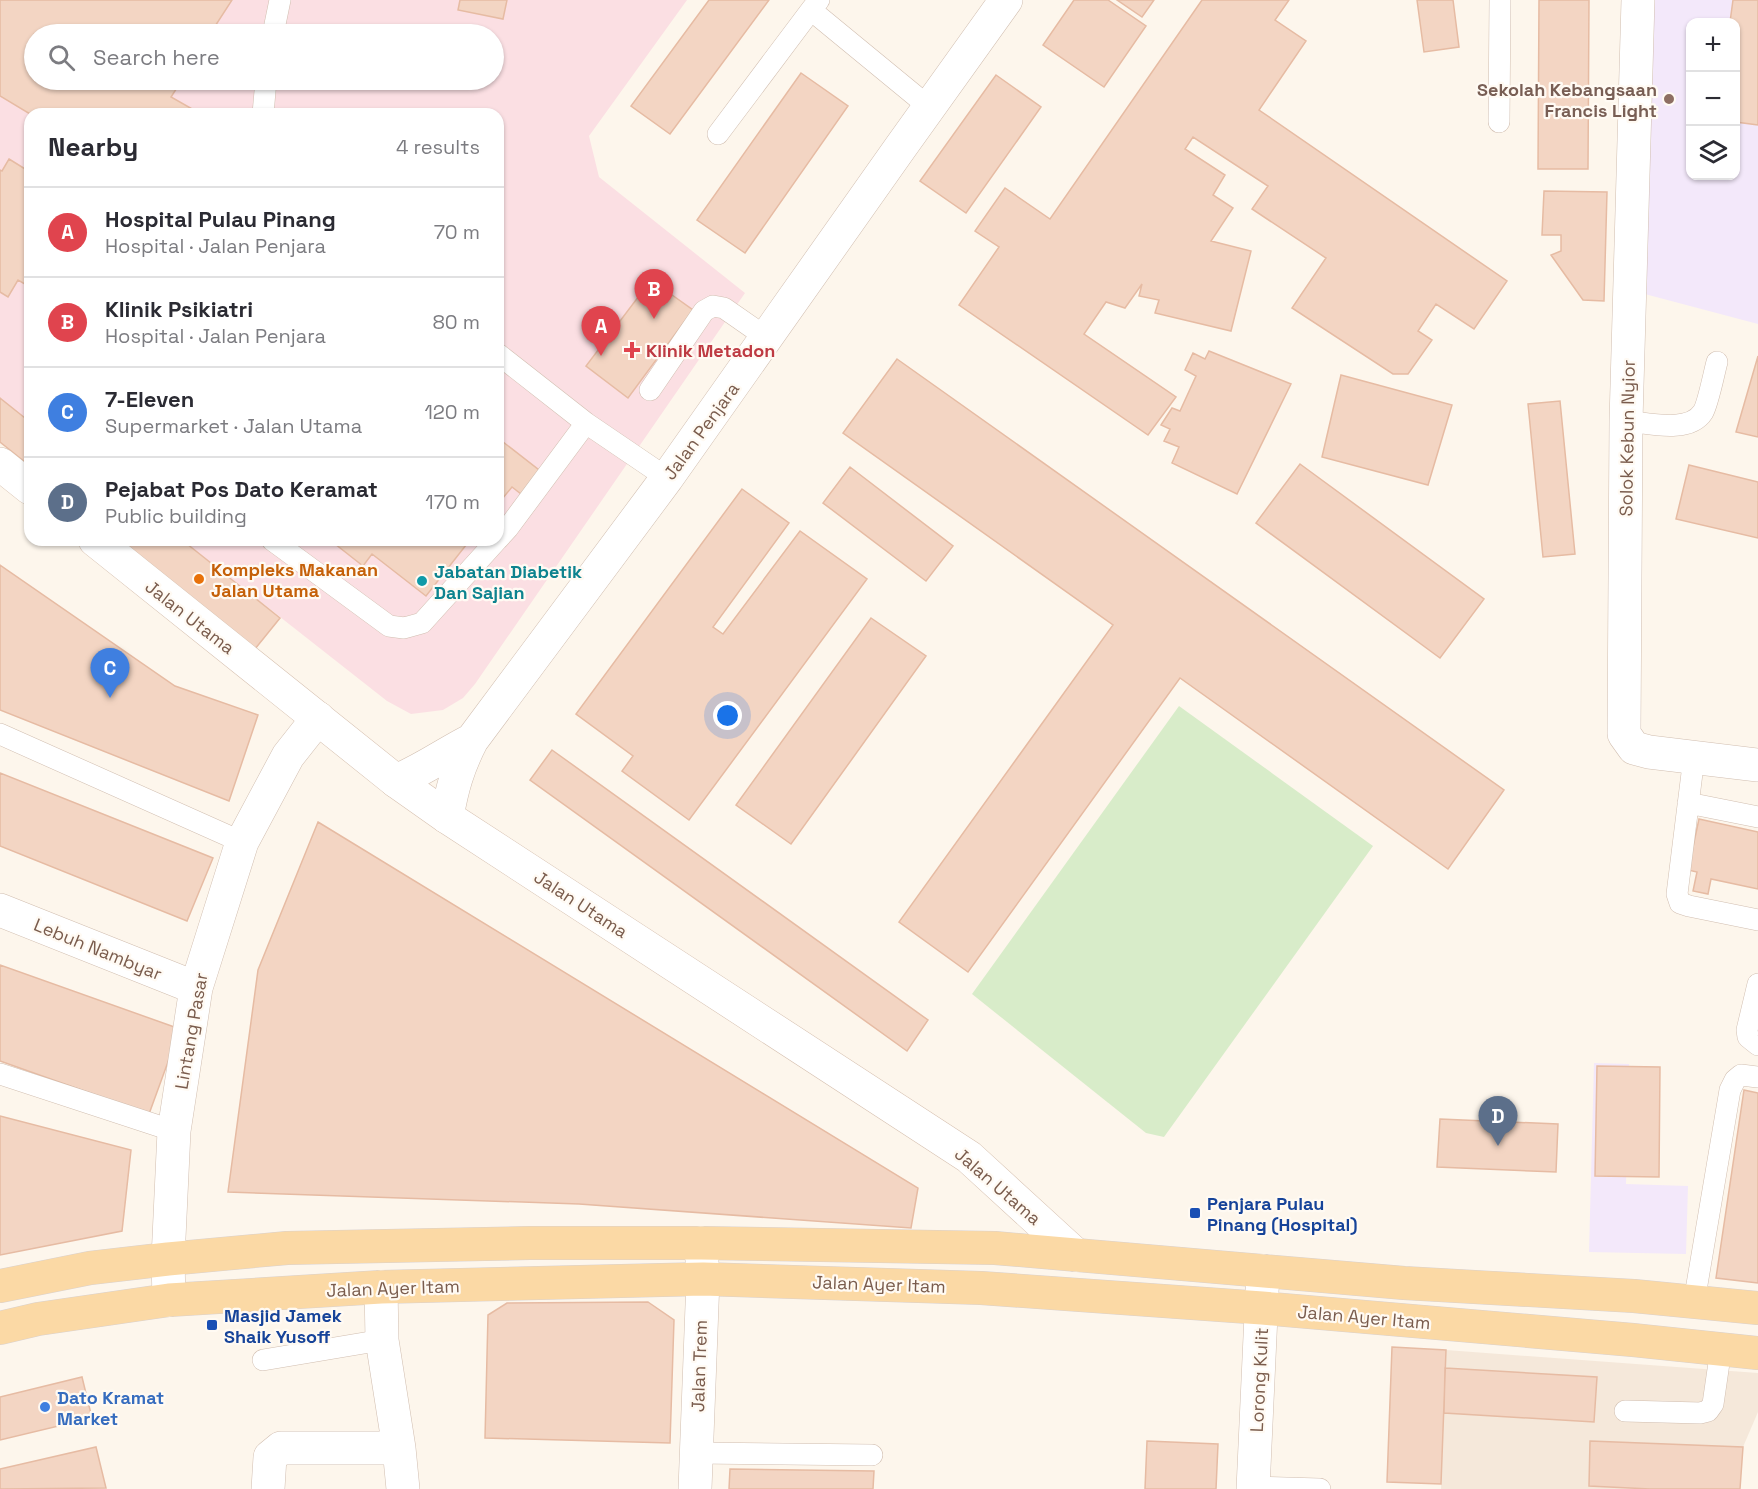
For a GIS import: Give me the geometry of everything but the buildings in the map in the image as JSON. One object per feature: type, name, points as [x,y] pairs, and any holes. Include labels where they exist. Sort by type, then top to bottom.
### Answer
[{"type":"main road","name":"Jalan Ayer Itam","points":[[0,1286],[90,1268],[168,1258],[287,1248],[530,1243],[701,1243],[995,1248],[1404,1283],[1634,1296],[1758,1308]]},
{"type":"main road","name":"Jalan Ayer Itam","points":[[0,1328],[38,1319],[169,1300],[381,1287],[702,1279],[981,1288],[1262,1308],[1758,1353]]},
{"type":"street","name":"Jalan Penjara","points":[[447,817],[452,787],[472,740],[667,478],[1006,0]]},
{"type":"street","name":"Solok Kebun Nyior","points":[[1638,0],[1626,421],[1624,734],[1634,748],[1648,752],[1758,765]]},
{"type":"street","points":[[0,464],[24,483]]},
{"type":"street","name":"Jalan Utama","points":[[102,546],[396,782],[969,1157],[1076,1255]]},
{"type":"street","name":"Lintang Pasar","points":[[169,1300],[168,1258],[174,1131],[196,988],[242,842],[288,756],[318,718]]},
{"type":"street","name":"Jalan Penjara","points":[[396,782],[415,774],[446,753],[472,740]]},
{"type":"street","name":"Lebuh Nambyar","points":[[0,910],[196,988]]},
{"type":"street","name":"Jalan Trem","points":[[694,1489],[702,1279],[701,1243]]},
{"type":"street","name":"Lorong Kulit","points":[[1253,1488],[1263,1271]]},
{"type":"street","points":[[381,1287],[382,1340],[403,1489]]},
{"type":"street","points":[[268,1489],[270,1457],[281,1448],[399,1448]]},
{"type":"lane","points":[[275,24],[280,0]]},
{"type":"lane","points":[[1499,122],[1500,0]]},
{"type":"lane","points":[[718,134],[815,5],[929,107]]},
{"type":"lane","points":[[264,108],[265,90]]},
{"type":"lane","points":[[650,390],[704,311],[713,306],[724,308],[767,338]]},
{"type":"lane","points":[[504,359],[586,423],[667,478]]},
{"type":"lane","points":[[1626,421],[1676,426],[1693,423],[1703,412],[1717,362]]},
{"type":"lane","points":[[504,530],[586,423]]},
{"type":"lane","points":[[280,546],[389,626],[405,628],[422,623],[491,546]]},
{"type":"lane","points":[[0,734],[242,842]]},
{"type":"lane","points":[[1694,757],[1677,894],[1680,903],[1758,920]]},
{"type":"lane","points":[[1688,803],[1758,817]]},
{"type":"lane","points":[[1758,984],[1747,1030],[1748,1037],[1758,1045]]},
{"type":"lane","points":[[0,1074],[174,1131]]},
{"type":"lane","points":[[1694,1302],[1730,1090],[1735,1080],[1741,1076],[1758,1077]]},
{"type":"lane","points":[[263,1360],[382,1340]]},
{"type":"lane","points":[[1625,1411],[1701,1413],[1708,1411],[1713,1404],[1721,1349]]},
{"type":"lane","points":[[696,1453],[872,1455]]},
{"type":"lane","points":[[1253,1488],[1320,1489]]},
{"type":"shaded area","points":[[0,0],[687,0],[589,136],[599,177],[745,293],[475,684],[463,698],[443,710],[411,714],[387,701],[190,546],[504,546],[504,108],[24,108],[24,417],[0,398]]},
{"type":"shaded area","points":[[1652,0],[1758,0],[1758,324],[1641,293]]},
{"type":"shaded area","points":[[1594,1063],[1629,1064],[1626,1184],[1688,1186],[1686,1254],[1589,1252]]},
{"type":"shaded area","points":[[1446,1350],[1758,1373],[1758,1412],[1743,1447],[1740,1489],[1441,1489]]},
{"type":"green space","points":[[1179,706],[1373,846],[1164,1137],[1146,1133],[972,994]]},
{"type":"place","name":"Sekolah Kebangsaan Francis Light","points":[[1669,99]]},
{"type":"place","name":"Klinik Psikiatri","points":[[654,319]]},
{"type":"place","name":"Klinik Metadon","points":[[632,350]]},
{"type":"place","name":"Hospital Pulau Pinang","points":[[601,356]]},
{"type":"place","name":"Kompleks Makanan Jalan Utama","points":[[199,579]]},
{"type":"place","name":"Jabatan Diabetik Dan Sajian","points":[[422,581]]},
{"type":"place","name":"7-Eleven","points":[[110,698]]},
{"type":"place","name":"Pejabat Pos Dato Keramat","points":[[1498,1146]]},
{"type":"place","name":"Penjara Pulau Pinang (Hospital)","points":[[1195,1213]]},
{"type":"place","name":"Masjid Jamek Shaik Yusoff","points":[[212,1325]]},
{"type":"place","name":"Dato Kramat Market","points":[[45,1407]]}]
